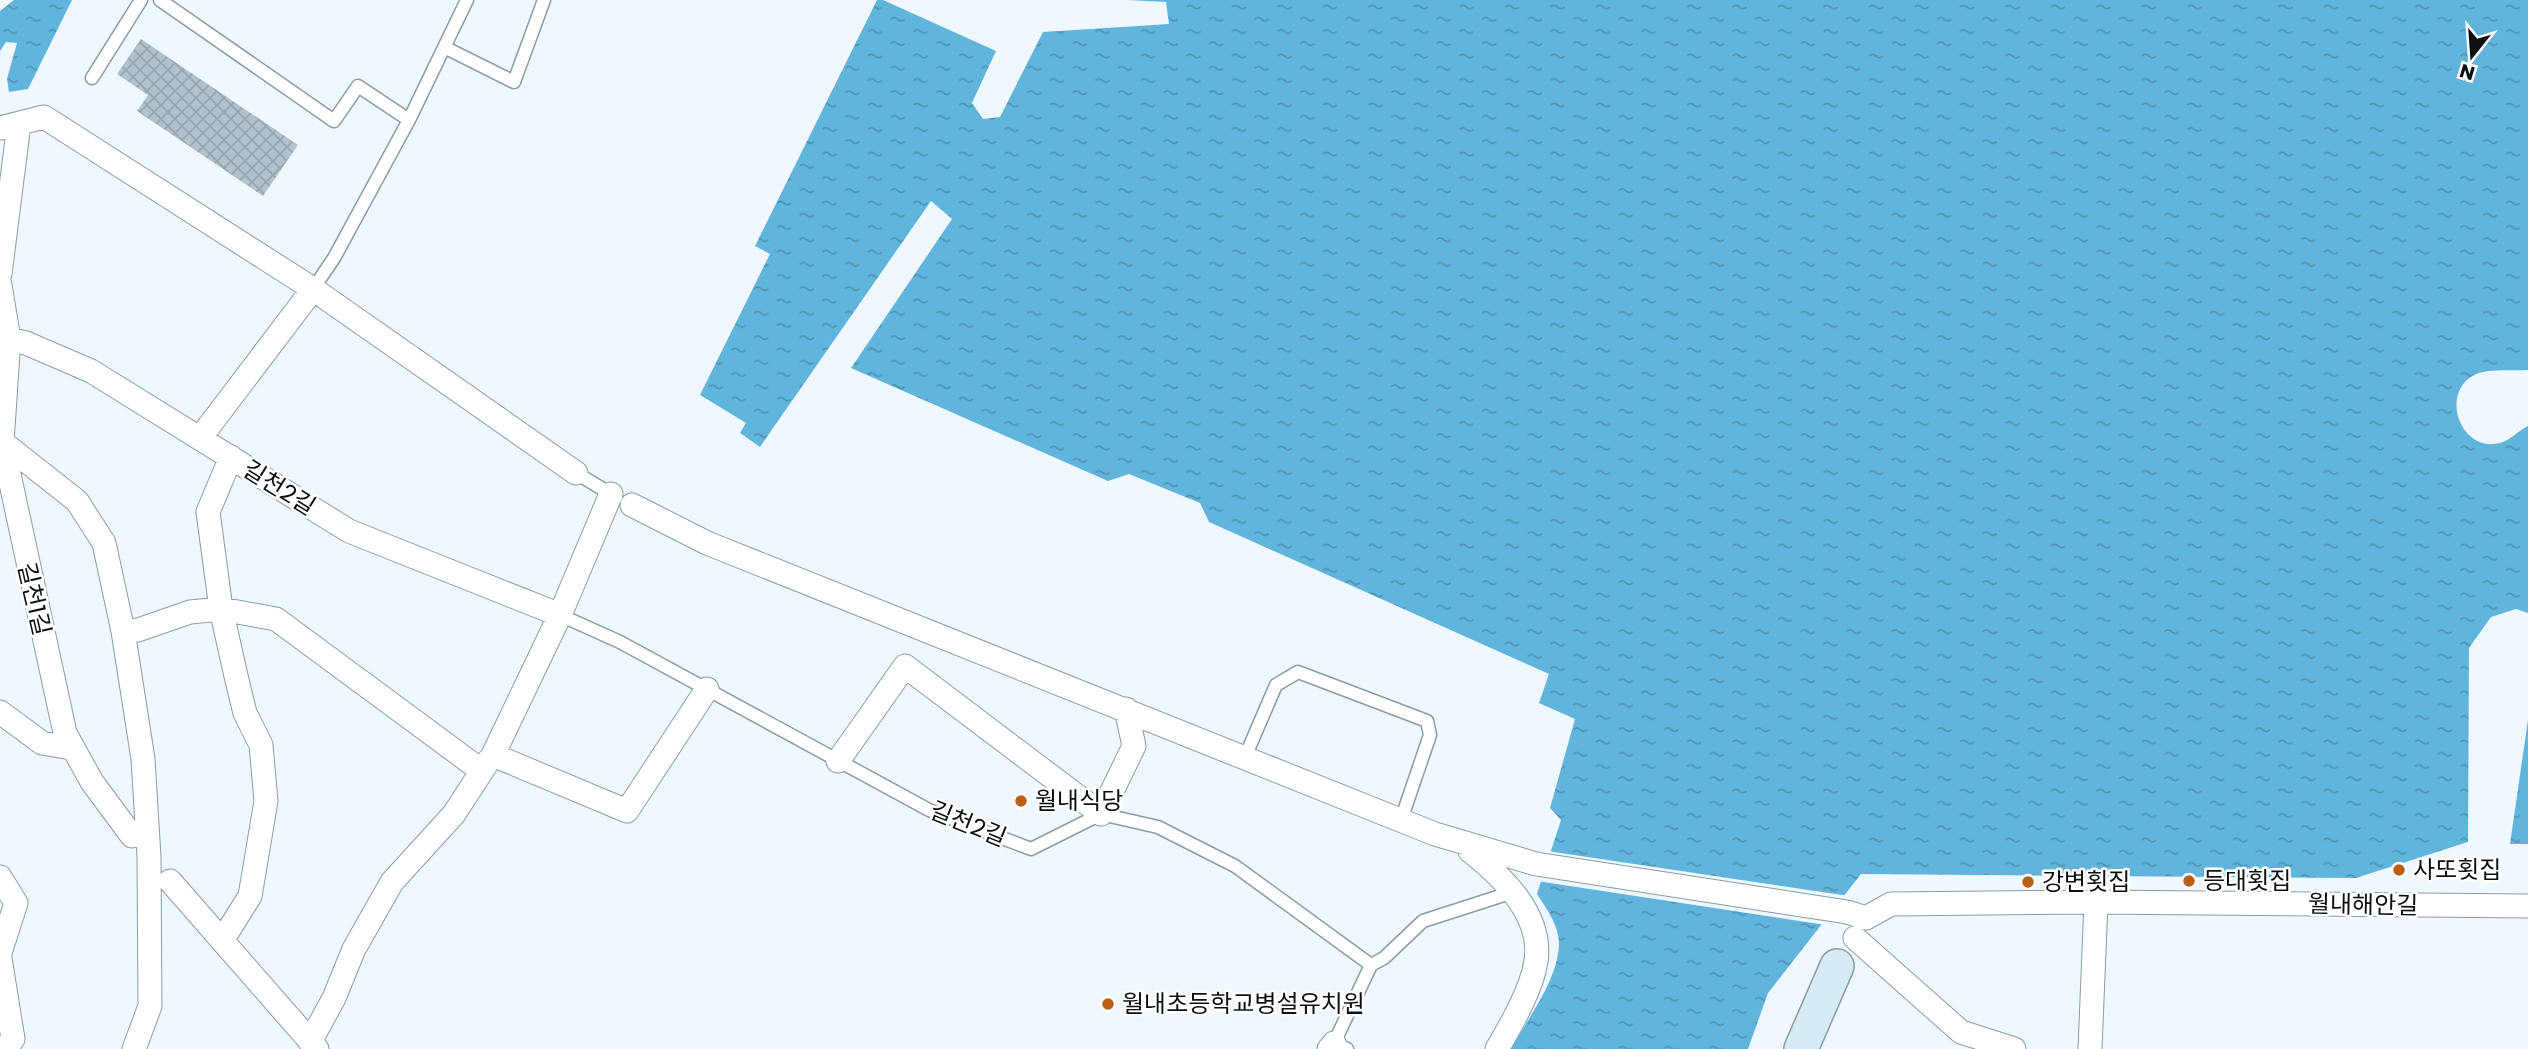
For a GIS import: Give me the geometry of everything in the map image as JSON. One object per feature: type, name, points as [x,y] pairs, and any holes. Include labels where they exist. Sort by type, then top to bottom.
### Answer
[{"type":"street","points":[[0,274],[10,126],[44,117],[313,289],[576,473]]},
{"type":"street","name":"길천1길","points":[[0,285],[4,341],[2,442],[22,546],[71,748],[92,782],[132,836]]},
{"type":"street","points":[[200,438],[313,289]]},
{"type":"street","name":"길천2길","points":[[4,341],[91,371],[349,531],[560,615]]},
{"type":"street","points":[[2,442],[77,501],[104,543],[123,631],[143,759],[149,858],[150,1006],[134,1049]]},
{"type":"street","points":[[223,939],[250,896],[266,802],[261,745],[245,713],[221,609],[208,512],[231,457]]},
{"type":"street","points":[[170,881],[314,1045],[354,949],[392,882],[454,814],[487,763],[560,615],[611,494]]},
{"type":"street","points":[[632,505],[707,543],[1436,834],[1470,851],[1499,874],[1513,892],[1532,927],[1536,961],[1516,1015],[1497,1049]]},
{"type":"street","points":[[123,631],[138,630],[190,612],[221,609],[276,620],[487,763],[627,811],[707,689]]},
{"type":"street","points":[[838,761],[905,666],[1101,814],[1134,746],[1126,709]]},
{"type":"street","points":[[0,712],[42,743],[71,748]]},
{"type":"street","points":[[1436,834],[1536,864],[1850,940],[1961,1032],[2014,1049]]},
{"type":"street","points":[[0,877],[16,903],[0,955],[13,1039],[5,1049]]},
{"type":"street","points":[[2090,1049],[2096,902]]},
{"type":"street","name":"월내해안길","points":[[1850,940],[1891,904],[2096,902],[2528,906]]},
{"type":"street","points":[[1808,1043],[1850,940]]},
{"type":"lane","points":[[92,78],[141,0]]},
{"type":"lane","points":[[160,0],[334,121],[358,86],[410,120]]},
{"type":"lane","points":[[313,289],[334,258],[410,120],[467,0]]},
{"type":"lane","points":[[446,48],[514,82],[544,0]]},
{"type":"lane","points":[[576,473],[632,505]]},
{"type":"lane","name":"길천2길","points":[[560,615],[620,642],[929,810],[1031,849],[1101,814]]},
{"type":"lane","points":[[1245,757],[1276,685],[1297,672],[1427,721],[1430,735],[1401,820]]},
{"type":"lane","points":[[1101,814],[1158,827],[1236,866],[1371,965]]},
{"type":"lane","points":[[132,836],[170,881]]},
{"type":"lane","points":[[1337,1047],[1371,965],[1384,958],[1423,921],[1513,892]]},
{"type":"water","points":[[14,0],[72,0],[28,89],[9,92],[7,79],[17,43],[6,42],[0,51],[0,11]]},
{"type":"water","points":[[877,0],[883,0],[996,51],[972,103],[983,119],[1000,117],[1043,32],[1169,24],[1166,2],[1128,0],[2528,0],[2528,370],[2492,371],[2474,375],[2463,384],[2458,395],[2457,408],[2465,431],[2486,444],[2504,442],[2528,426],[2528,613],[2516,609],[2491,617],[2469,648],[2468,842],[2356,878],[1861,874],[1768,993],[1748,1049],[1511,1049],[1548,985],[1559,944],[1554,924],[1537,894],[1561,820],[1550,808],[1575,719],[1539,703],[1549,674],[1209,522],[1200,503],[1129,474],[1108,481],[851,368],[952,219],[931,201],[760,447],[740,433],[746,423],[700,395],[770,254],[755,246]]},
{"type":"water","points":[[2528,720],[2528,844],[2510,844]]},
{"type":"pier","points":[[1547,851],[1849,896],[1826,925],[1537,881]]},
{"type":"building","points":[[141,39],[298,145],[263,196],[137,111],[148,95],[117,74]]},
{"type":"place","name":"월내식당","points":[[1021,801]]},
{"type":"place","name":"사또횟집","points":[[2399,870]]},
{"type":"place","name":"등대횟집","points":[[2189,881]]},
{"type":"place","name":"강변횟집","points":[[2028,882]]},
{"type":"place","name":"월내초등학교병설유치원","points":[[1108,1004]]}]
